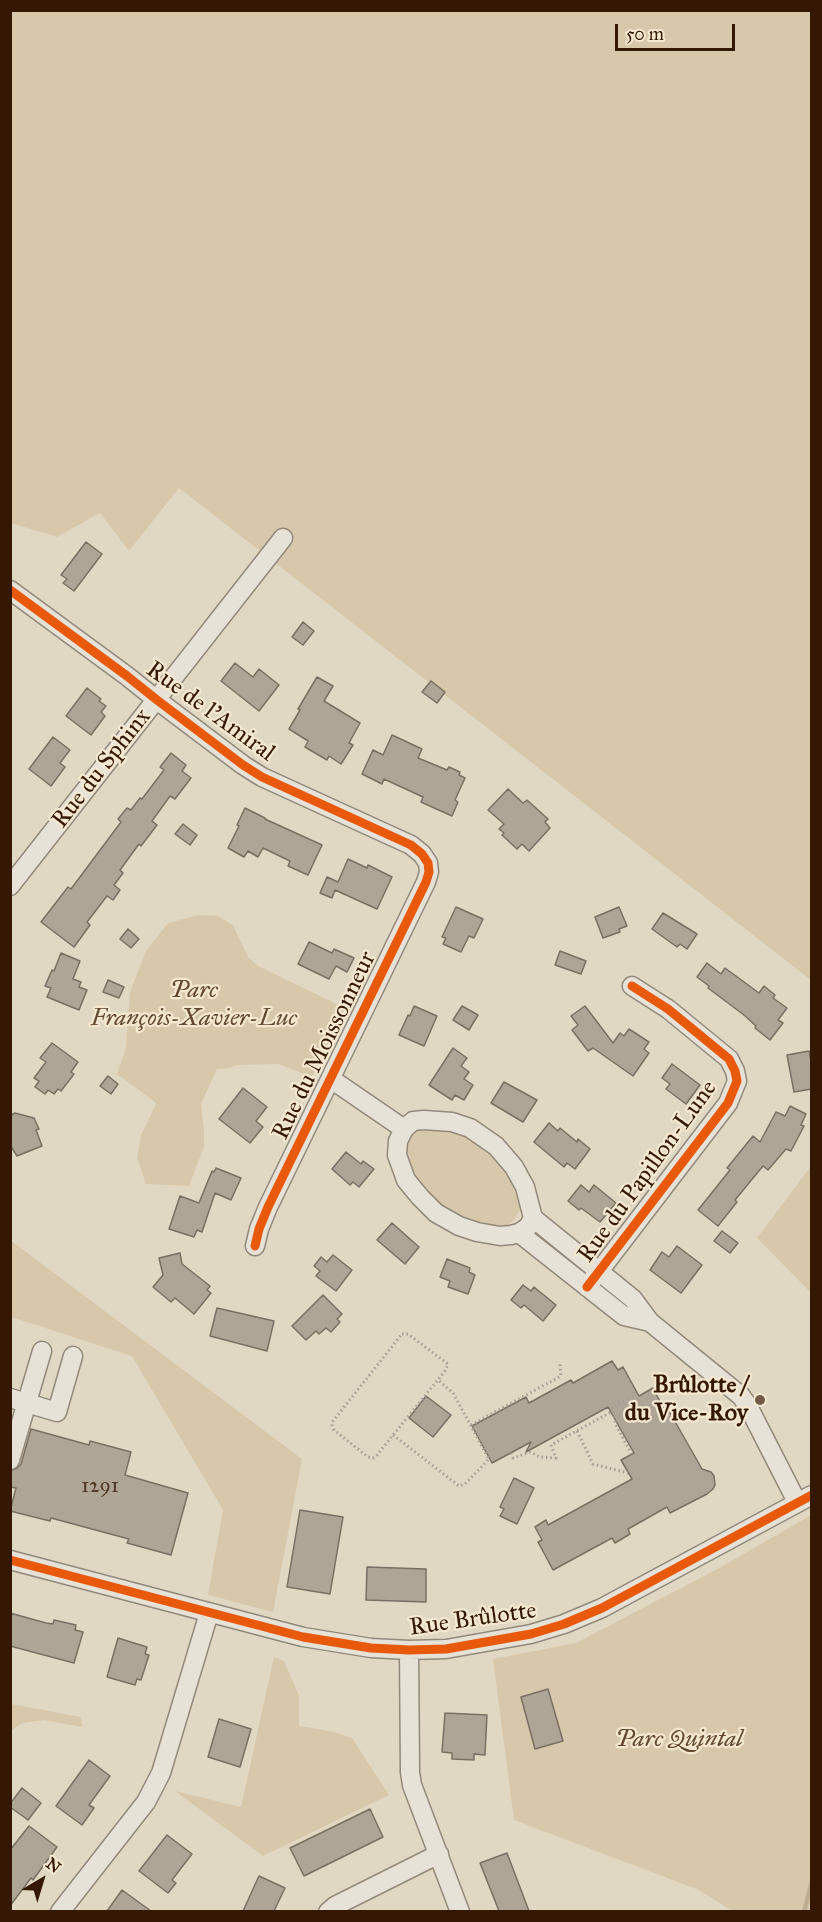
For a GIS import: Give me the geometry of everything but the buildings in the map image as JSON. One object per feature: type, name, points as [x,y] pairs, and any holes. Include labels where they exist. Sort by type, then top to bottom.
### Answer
[{"type":"street","name":"Rue du Sphinx","points":[[10,886],[283,538]]},
{"type":"street","name":"Rue de l'Amiral","points":[[10,590],[128,676],[156,700],[243,765],[262,777],[411,845],[422,854],[428,863]]},
{"type":"street","name":"Rue du Moissonneur","points":[[255,1246],[268,1207],[426,882],[429,872],[428,863]]},
{"type":"street","name":"Rue du Papillon-Lune","points":[[587,1287],[728,1103],[736,1081],[735,1071],[729,1059],[668,1008],[632,986]]},
{"type":"street","points":[[331,1079],[404,1129]]},
{"type":"street","points":[[413,1121],[452,1122],[470,1128],[485,1137],[514,1167],[525,1187],[532,1218],[528,1227],[519,1233],[500,1236],[459,1226],[436,1213],[406,1180],[397,1155],[398,1141],[404,1129],[413,1121]]},
{"type":"street","points":[[532,1218],[633,1299],[650,1322],[741,1396],[804,1498]]},
{"type":"street","points":[[519,1233],[624,1316],[650,1322]]},
{"type":"street","points":[[10,1460],[19,1400],[42,1351]]},
{"type":"street","points":[[19,1400],[57,1412],[73,1356]]},
{"type":"street","name":"Rue Brûlotte","points":[[10,1560],[336,1644],[409,1650],[446,1648],[531,1635],[564,1624],[602,1608],[804,1498]]},
{"type":"street","points":[[60,1911],[146,1802],[161,1773],[209,1612]]},
{"type":"street","points":[[409,1650],[412,1785],[460,1911]]},
{"type":"street","points":[[328,1911],[439,1854]]},
{"type":"path","points":[[402,1334],[408,1334],[448,1364],[446,1371],[393,1435],[373,1458],[368,1457],[334,1430],[332,1425],[402,1334]]},
{"type":"path","points":[[471,1425],[561,1376],[560,1363]]},
{"type":"path","points":[[393,1435],[459,1486],[465,1484],[489,1459],[453,1393],[438,1380]]},
{"type":"path","points":[[628,1399],[612,1408],[616,1425],[632,1455]]},
{"type":"path","points":[[510,1453],[513,1458],[530,1452],[540,1457],[556,1458],[551,1445],[613,1411]]},
{"type":"path","points":[[577,1431],[593,1464],[628,1473]]},
{"type":"green space","points":[[10,11],[811,11],[811,980],[179,488],[129,551],[100,513],[57,537],[11,523]]},
{"type":"green space","name":"Parc François-Xavier-Luc","points":[[199,915],[218,916],[233,925],[248,957],[258,966],[345,1008],[312,1077],[278,1064],[236,1065],[226,1069],[217,1069],[201,1104],[204,1147],[189,1186],[146,1184],[137,1158],[141,1135],[156,1104],[117,1074],[126,1048],[130,992],[146,951],[168,923]]},
{"type":"green space","points":[[418,1127],[448,1128],[479,1142],[505,1166],[521,1198],[521,1209],[514,1220],[505,1227],[489,1229],[451,1214],[416,1183],[404,1152],[410,1133]]},
{"type":"green space","points":[[811,1166],[811,1293],[757,1238]]},
{"type":"green space","points":[[10,1240],[302,1459],[273,1612],[208,1595],[223,1510],[132,1356],[11,1317]]},
{"type":"green space","name":"Parc Quintal","points":[[811,1515],[811,1911],[732,1911],[699,1890],[514,1820],[493,1659],[576,1643],[721,1567]]},
{"type":"green space","points":[[274,1657],[284,1661],[299,1696],[299,1726],[330,1731],[352,1738],[389,1795],[263,1856],[175,1791],[241,1807]]},
{"type":"green space","points":[[11,1704],[81,1717],[82,1727],[44,1720],[22,1723],[11,1731]]},
{"type":"waterway","points":[[804,1912],[812,1881]]},
{"type":"cycle path","points":[[10,590],[243,765],[262,777],[411,845],[422,854],[428,863],[429,872],[426,882],[268,1207],[255,1246]]},
{"type":"cycle path","points":[[587,1287],[728,1103],[737,1081],[729,1059],[668,1009],[632,986]]},
{"type":"cycle path","points":[[10,1560],[303,1637],[371,1648],[446,1649],[531,1634],[564,1624],[602,1608],[812,1495]]},
{"type":"place","name":"Brûlotte / du Vice-Roy","points":[[760,1400]]}]
